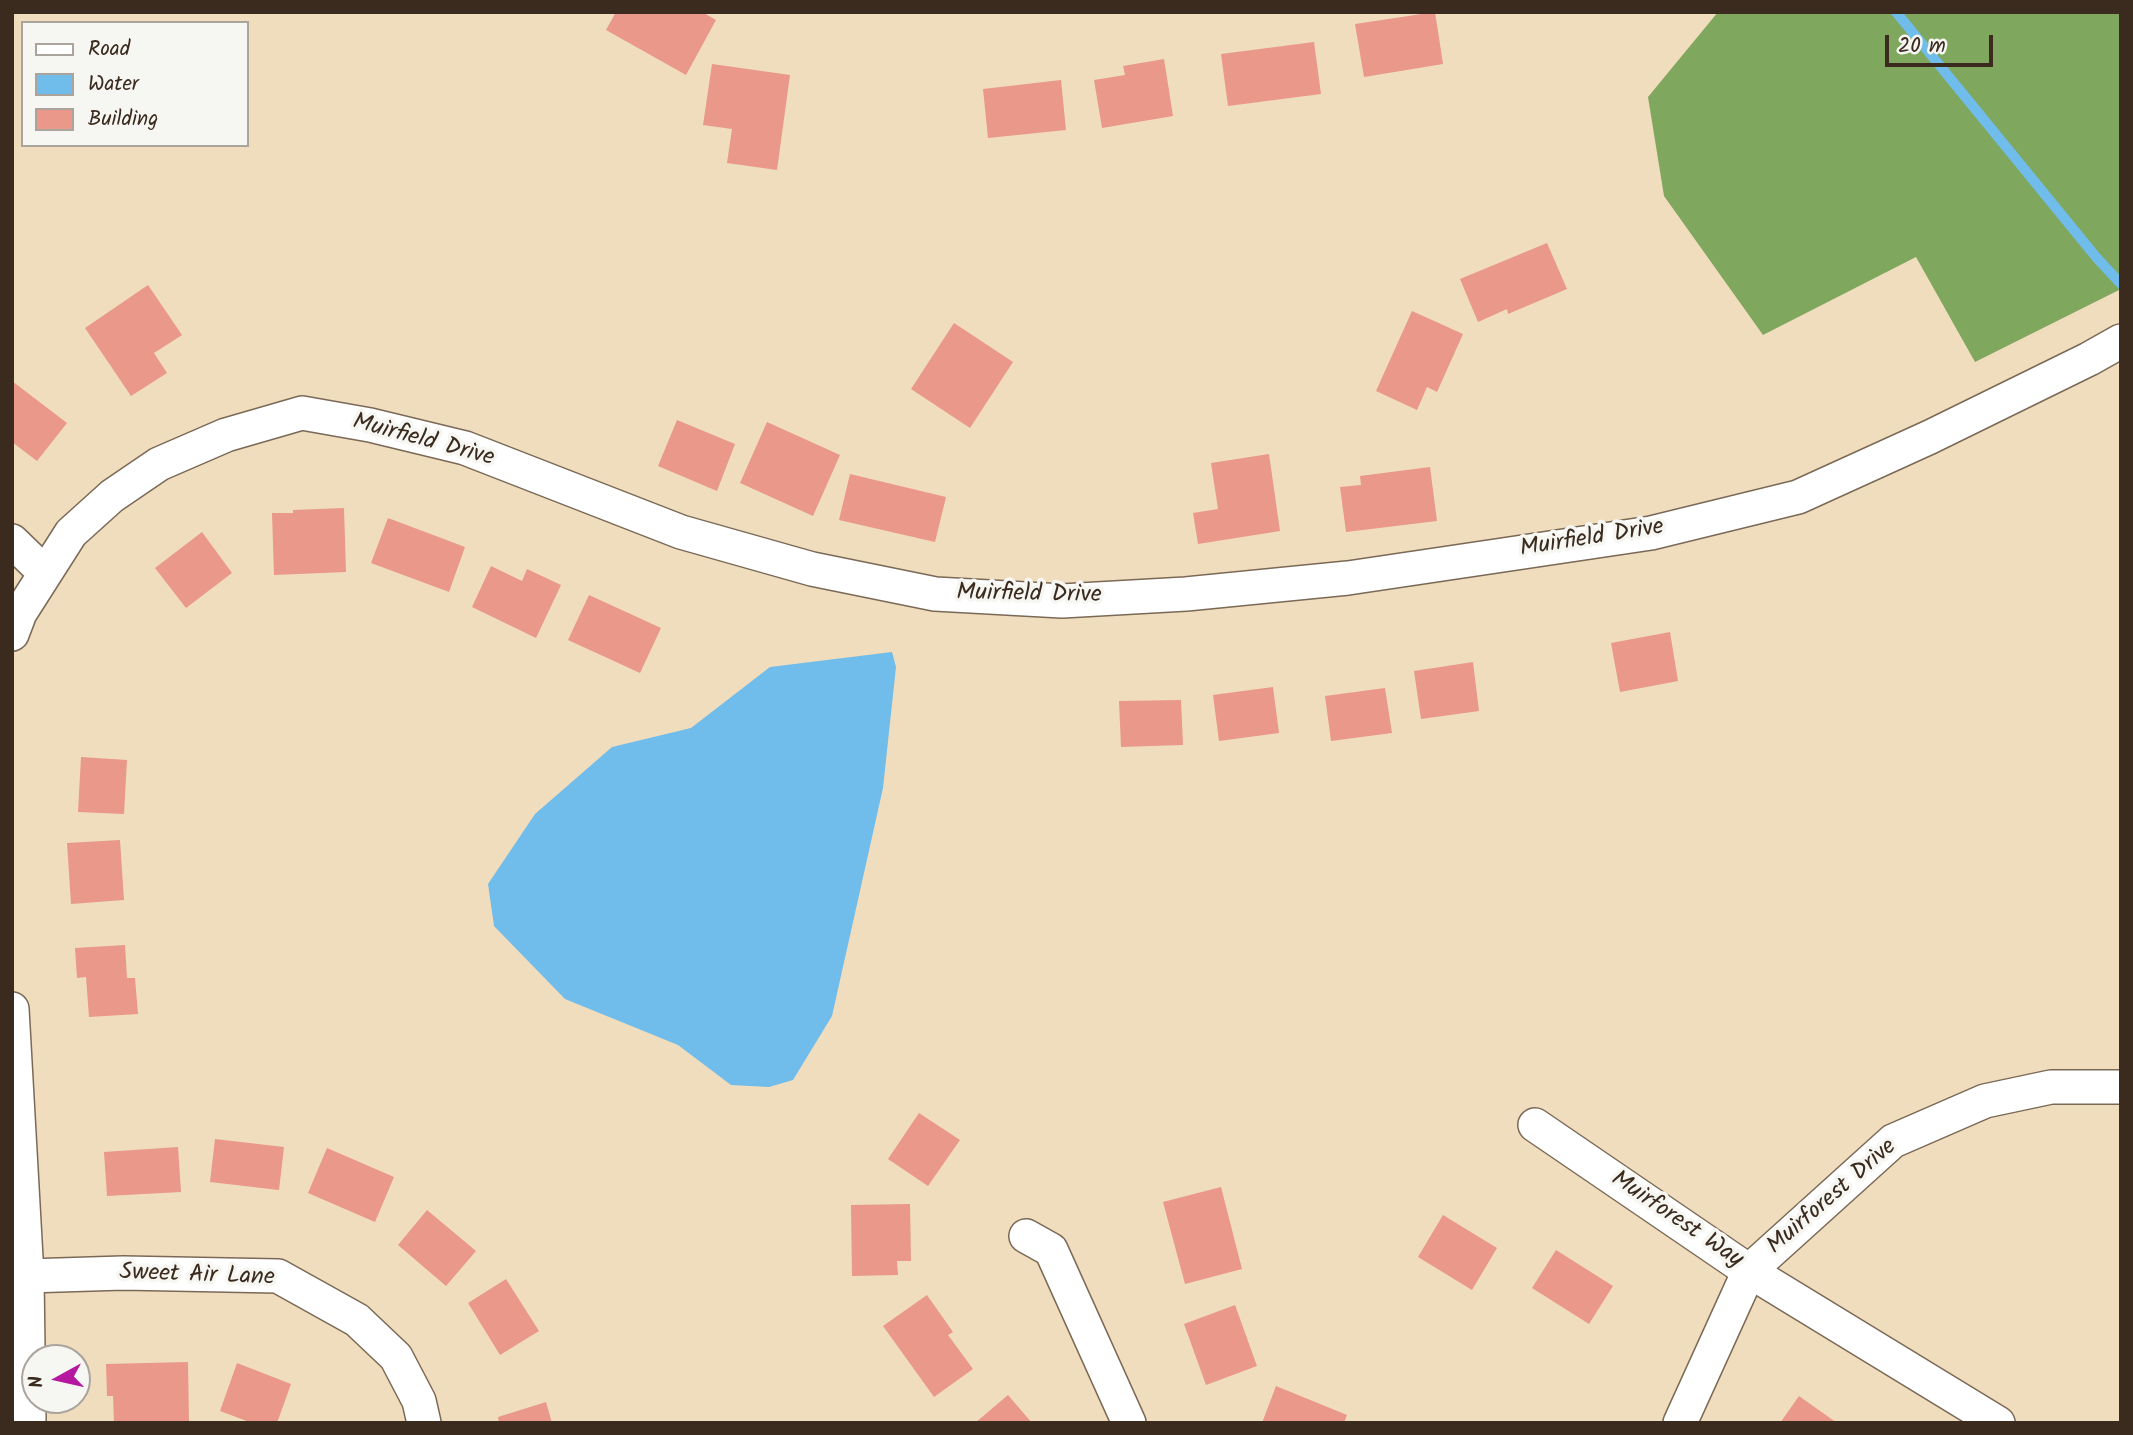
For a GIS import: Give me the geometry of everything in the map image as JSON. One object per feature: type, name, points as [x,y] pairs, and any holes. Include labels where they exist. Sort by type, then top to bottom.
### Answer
[{"type":"street","name":"Muirfield Drive","points":[[12,634],[20,613],[71,533],[112,496],[159,464],[226,435],[302,413],[370,425],[465,448],[681,532],[812,569],[935,594],[1062,601],[1186,594],[1348,578],[1651,533],[1798,497],[1930,437],[2090,359],[2121,341]]},
{"type":"street","points":[[12,541],[45,573]]},
{"type":"street","points":[[12,1009],[27,1276],[29,1423]]},
{"type":"street","name":"Muirforest Drive","points":[[1680,1423],[1749,1270],[1893,1141],[1985,1101],[2051,1087],[2121,1087]]},
{"type":"street","name":"Muirforest Way","points":[[1535,1125],[1749,1270],[1998,1423]]},
{"type":"street","points":[[1026,1236],[1051,1251],[1129,1423]]},
{"type":"street","name":"Sweet Air Lane","points":[[27,1276],[123,1273],[278,1276],[357,1320],[396,1357],[419,1401],[424,1423]]},
{"type":"green space","points":[[1718,12],[2121,12],[2121,289],[1975,362],[1916,257],[1763,335],[1664,196],[1648,97]]},
{"type":"water","points":[[892,652],[896,667],[883,788],[832,1016],[793,1080],[769,1087],[731,1085],[678,1045],[565,999],[494,926],[488,884],[535,814],[612,747],[691,728],[770,667]]},
{"type":"building","points":[[616,12],[702,12],[716,20],[686,75],[606,30]]},
{"type":"building","points":[[1435,12],[1443,64],[1364,77],[1355,24]]},
{"type":"building","points":[[1314,42],[1321,94],[1228,106],[1221,54]]},
{"type":"building","points":[[1164,59],[1173,116],[1102,128],[1094,80],[1125,75],[1123,66]]},
{"type":"building","points":[[712,64],[790,75],[777,170],[727,163],[732,129],[703,125]]},
{"type":"building","points":[[1061,80],[1066,130],[988,138],[983,89]]},
{"type":"building","points":[[1547,243],[1567,289],[1508,314],[1507,309],[1478,322],[1460,279]]},
{"type":"building","points":[[148,285],[182,335],[154,353],[167,373],[131,396],[85,328]]},
{"type":"building","points":[[1412,311],[1463,334],[1437,392],[1427,387],[1417,410],[1376,391]]},
{"type":"building","points":[[954,323],[1013,362],[970,428],[911,389]]},
{"type":"building","points":[[12,381],[67,423],[37,461],[12,442]]},
{"type":"building","points":[[677,420],[735,444],[717,491],[658,466]]},
{"type":"building","points":[[767,422],[840,455],[813,516],[740,483]]},
{"type":"building","points":[[1269,454],[1280,531],[1198,544],[1193,513],[1218,509],[1211,463]]},
{"type":"building","points":[[1430,467],[1437,521],[1346,532],[1340,487],[1361,485],[1360,476]]},
{"type":"building","points":[[850,474],[946,497],[935,542],[839,520]]},
{"type":"building","points":[[344,508],[346,572],[274,575],[272,513]]},
{"type":"building","points":[[388,518],[465,547],[449,592],[371,563]]},
{"type":"building","points":[[202,532],[232,573],[186,608],[155,568]]},
{"type":"building","points":[[491,566],[522,581],[527,569],[561,585],[536,638],[472,607]]},
{"type":"building","points":[[589,595],[661,628],[640,673],[568,640]]},
{"type":"building","points":[[1670,632],[1678,681],[1620,692],[1611,643]]},
{"type":"building","points":[[1473,662],[1479,711],[1421,719],[1414,671]]},
{"type":"building","points":[[1273,687],[1279,733],[1219,741],[1213,695]]},
{"type":"building","points":[[1385,688],[1392,733],[1331,741],[1325,696]]},
{"type":"building","points":[[1181,700],[1183,745],[1121,747],[1119,701]]},
{"type":"building","points":[[81,757],[127,760],[124,814],[78,812]]},
{"type":"building","points":[[120,840],[124,900],[71,904],[67,843]]},
{"type":"building","points":[[125,945],[127,978],[135,978],[138,1014],[89,1017],[86,977],[77,978],[75,948]]},
{"type":"building","points":[[919,1113],[960,1140],[928,1186],[888,1159]]},
{"type":"building","points":[[215,1139],[284,1147],[279,1190],[210,1182]]},
{"type":"building","points":[[178,1147],[181,1192],[107,1196],[104,1152]]},
{"type":"building","points":[[327,1148],[394,1177],[375,1222],[308,1193]]},
{"type":"building","points":[[1221,1187],[1242,1269],[1185,1284],[1163,1202]]},
{"type":"building","points":[[910,1204],[911,1261],[897,1261],[898,1275],[852,1276],[851,1205]]},
{"type":"building","points":[[427,1210],[476,1251],[446,1286],[398,1245]]},
{"type":"building","points":[[1443,1215],[1497,1248],[1472,1290],[1418,1257]]},
{"type":"building","points":[[1556,1250],[1613,1286],[1589,1324],[1532,1288]]},
{"type":"building","points":[[506,1279],[539,1331],[500,1355],[468,1303]]},
{"type":"building","points":[[927,1295],[953,1332],[948,1335],[973,1369],[934,1397],[883,1326]]},
{"type":"building","points":[[1235,1305],[1257,1366],[1206,1385],[1184,1324]]},
{"type":"building","points":[[188,1362],[189,1423],[114,1423],[113,1396],[107,1396],[106,1364]]},
{"type":"building","points":[[237,1363],[291,1384],[277,1423],[252,1423],[220,1411]]},
{"type":"building","points":[[1276,1386],[1347,1415],[1344,1423],[1262,1423]]},
{"type":"building","points":[[1008,1395],[1032,1423],[975,1423]]},
{"type":"building","points":[[1799,1396],[1837,1423],[1780,1423]]},
{"type":"building","points":[[546,1402],[552,1423],[499,1423],[498,1417]]},
{"type":"waterway","points":[[1896,12],[2121,284]]}]
